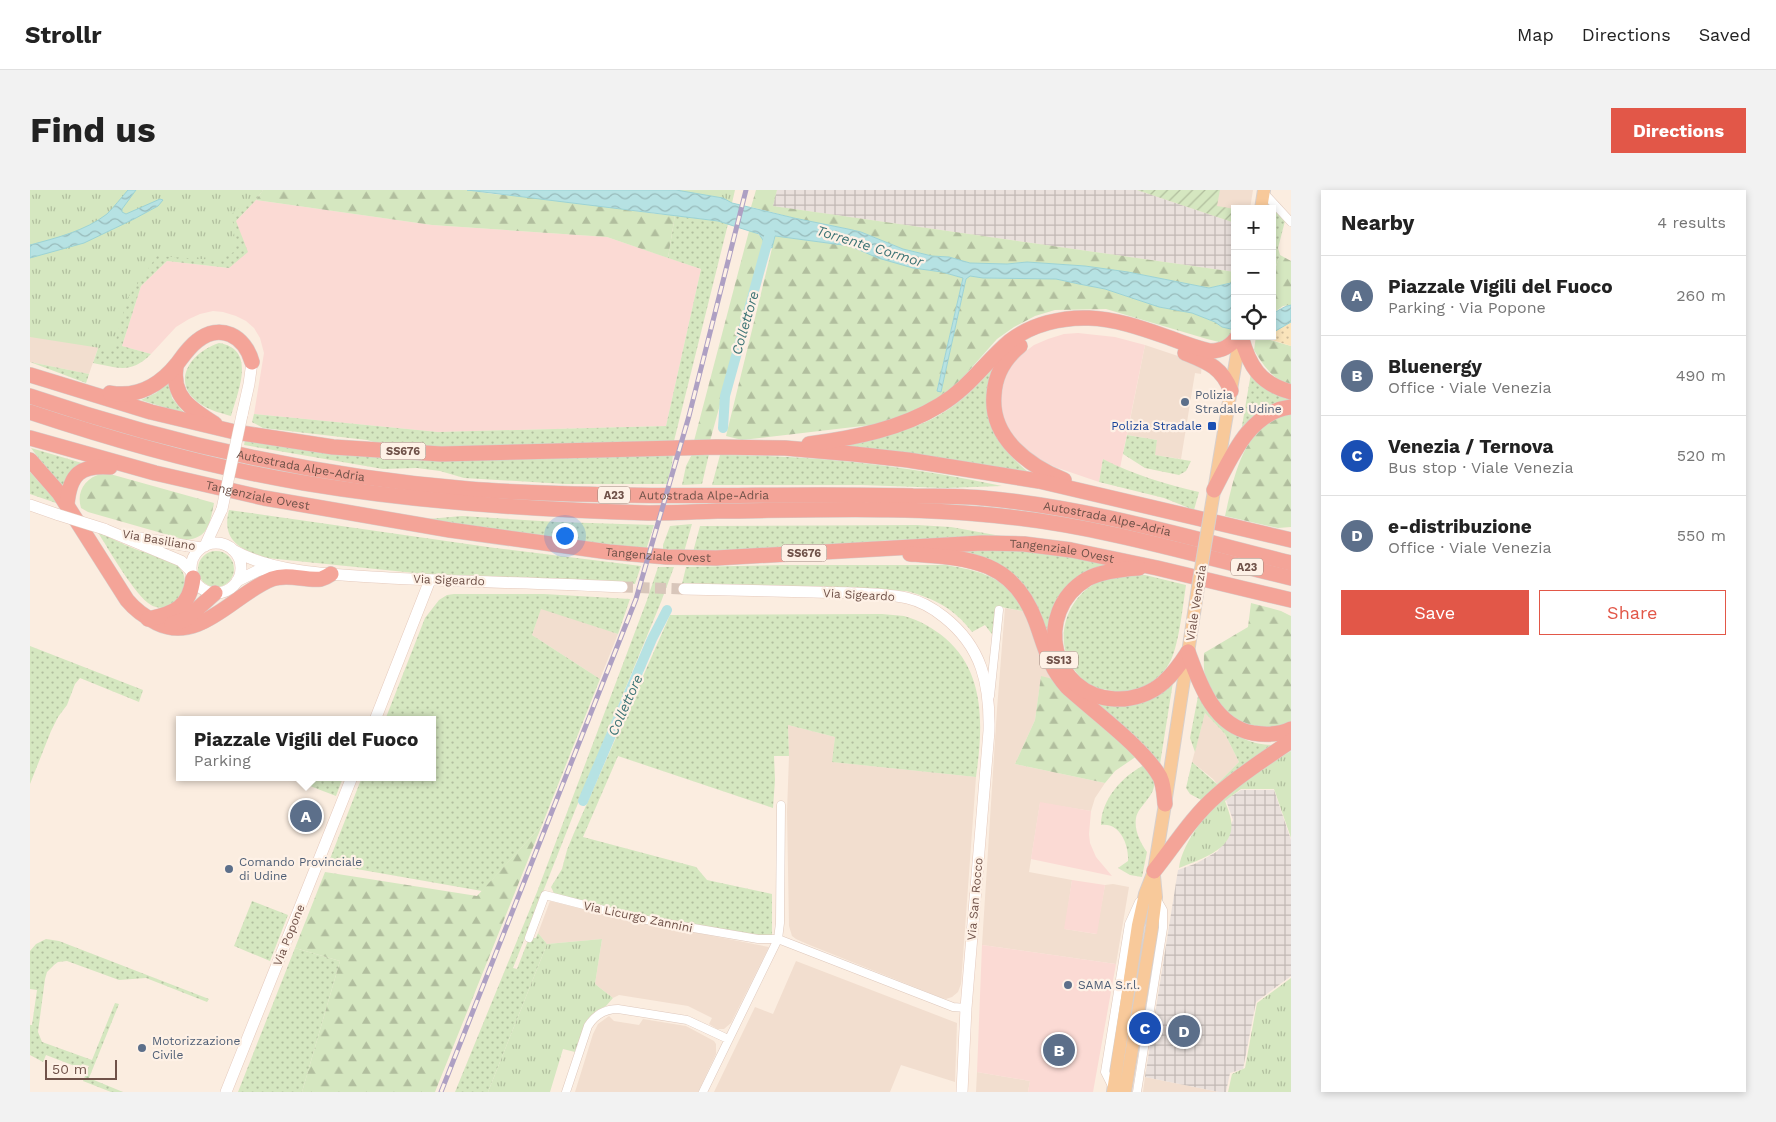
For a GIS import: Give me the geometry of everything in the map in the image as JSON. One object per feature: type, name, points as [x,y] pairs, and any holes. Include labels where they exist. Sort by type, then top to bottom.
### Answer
[{"type":"highway","points":[[785,448],[863,434],[891,427],[921,415],[941,405],[971,382],[1011,340],[1029,329],[1053,321],[1089,318],[1109,320],[1134,326],[1210,351],[1223,350],[1237,340]]},
{"type":"highway","points":[[1231,391],[1224,375],[1209,363],[1135,335],[1088,328],[1071,328],[1050,330],[1036,335],[1010,354],[995,382],[994,411],[1002,434],[1010,444],[1040,468],[1069,482],[1108,496],[1288,538]]},
{"type":"highway","points":[[63,386],[81,386],[123,395],[132,394],[156,384],[176,366],[196,341],[206,335],[218,332],[236,337],[245,345],[252,362]]},
{"type":"highway","points":[[1242,340],[1249,360],[1262,378],[1275,386],[1291,392]]},
{"type":"highway","points":[[176,366],[175,382],[182,398],[198,413],[224,429]]},
{"type":"highway","name":"SS676","points":[[30,375],[151,412],[224,429],[333,447],[441,454],[717,447],[785,448],[890,458],[955,467],[1039,481],[1108,496]]},
{"type":"highway","name":"Autostrada Alpe-Adria","points":[[30,396],[129,426],[213,448],[301,467],[385,479],[469,489],[624,495],[879,494],[983,498],[1058,508],[1124,522],[1291,563]]},
{"type":"highway","points":[[1214,490],[1242,440],[1256,424],[1266,416],[1285,408],[1291,408]]},
{"type":"highway","name":"Autostrada Alpe-Adria","points":[[30,412],[130,443],[213,464],[301,483],[383,494],[466,504],[653,513],[840,510],[962,512],[1058,524],[1119,536],[1291,578]]},
{"type":"highway","name":"Tangenziale Ovest","points":[[30,438],[155,473],[264,498],[450,530],[609,552],[667,558],[716,558],[982,543],[1024,544],[1071,550],[1157,568],[1291,600]]},
{"type":"highway","points":[[30,460],[59,493],[63,510],[127,600],[140,614],[166,628],[178,629],[202,622],[261,584],[275,578],[290,576],[322,579],[332,574]]},
{"type":"highway","points":[[63,510],[71,482],[76,475],[89,467],[114,467],[155,473]]},
{"type":"highway","points":[[856,551],[955,557],[978,562],[1003,574],[1029,606],[1050,664],[1057,676],[1136,749],[1153,768],[1164,787],[1165,804]]},
{"type":"highway","name":"SS13","points":[[1157,568],[1125,569],[1100,574],[1088,579],[1077,587],[1062,607],[1057,618],[1054,630],[1055,650],[1065,670],[1083,690],[1109,699],[1126,700],[1141,696],[1163,683],[1188,652]]},
{"type":"highway","points":[[148,619],[172,613],[180,608],[192,590],[192,575]]},
{"type":"highway","points":[[1242,588],[1291,607]]},
{"type":"highway","points":[[148,619],[164,623],[179,622],[186,619],[215,593]]},
{"type":"highway","points":[[1188,652],[1212,705],[1223,718],[1247,732],[1276,734],[1291,729]]},
{"type":"highway","points":[[1154,871],[1214,797],[1244,772],[1291,741]]},
{"type":"main road","points":[[1262,205],[1264,192]]},
{"type":"main road","name":"Viale Venezia","points":[[1117,1091],[1239,340]]},
{"type":"street","points":[[1264,192],[1291,222]]},
{"type":"street","points":[[221,512],[203,547],[194,557],[192,575],[202,589],[215,593],[228,590],[237,581],[241,570],[236,554],[229,547],[220,525],[221,512],[249,384],[252,362]]},
{"type":"street","name":"Via Basiliano","points":[[30,505],[63,510],[181,561],[192,575]]},
{"type":"street","name":"Via Basiliano","points":[[116,533],[180,545],[203,547]]},
{"type":"street","points":[[203,547],[215,543],[229,547]]},
{"type":"street","name":"Via Sigeardo","points":[[229,547],[246,557],[276,566],[332,574],[430,580],[622,587]]},
{"type":"street","name":"Via Sigeardo","points":[[237,581],[257,570],[276,566]]},
{"type":"street","points":[[376,716],[430,580]]},
{"type":"street","name":"Via Sigeardo","points":[[684,589],[889,595],[909,598],[939,613],[963,634]]},
{"type":"street","name":"Via San Rocco","points":[[962,1092],[966,1008],[998,610]]},
{"type":"street","name":"Via San Rocco","points":[[963,634],[979,660],[987,688],[989,705]]},
{"type":"street","name":"Via Popone","points":[[226,1092],[350,781]]},
{"type":"street","points":[[703,1092],[778,939],[780,923],[781,806]]},
{"type":"street","name":"Via Licurgo Zannini","points":[[529,938],[545,895],[635,918],[758,939],[778,939],[953,1007],[966,1008]]},
{"type":"street","points":[[1137,1092],[1163,928],[1163,910],[1150,896]]},
{"type":"street","points":[[566,1092],[588,1026],[594,1017],[606,1010],[621,1010],[687,1020],[728,1039]]},
{"type":"shaded area","points":[[777,190],[1137,190],[1231,222],[1231,271],[772,206]]},
{"type":"shaded area","points":[[1137,190],[1253,190],[1251,205],[1231,205],[1231,222]]},
{"type":"shaded area","points":[[256,200],[432,225],[607,237],[701,269],[666,426],[438,432],[254,414],[264,353],[260,338],[254,328],[246,321],[223,312],[213,311],[189,319],[176,327],[151,354],[122,346],[141,286],[167,261],[229,268],[236,221]]},
{"type":"shaded area","points":[[129,259],[89,374],[30,362],[30,285]]},
{"type":"shaded area","points":[[1078,333],[1115,337],[1145,345],[1120,468],[1103,459],[1099,482],[1055,467],[1034,456],[1019,445],[1002,421],[1000,394],[1003,381],[1017,358],[1034,345],[1048,339],[1064,334]]},
{"type":"shaded area","points":[[1145,345],[1202,364],[1201,374],[1195,373],[1181,459],[1154,455],[1157,440],[1127,435]]},
{"type":"shaded area","points":[[541,608],[618,634],[600,679],[532,635]]},
{"type":"shaded area","points":[[1005,608],[1027,612],[1053,679],[1041,677],[1035,720],[1015,764],[1105,783],[1095,798],[1091,811],[1040,803],[1029,872],[1072,880],[1065,929],[1096,934],[1105,885],[1113,884],[1129,887],[1116,964],[982,945]]},
{"type":"shaded area","points":[[1205,713],[1225,734],[1239,762],[1217,784],[1192,762]]},
{"type":"shaded area","points":[[788,725],[835,737],[833,762],[976,777],[961,984],[958,992],[952,997],[942,998],[807,944],[792,936],[789,926]]},
{"type":"shaded area","points":[[1241,790],[1274,790],[1291,840],[1291,976],[1256,1002],[1243,1069],[1230,1073],[1226,1092],[1219,1092],[1145,1077],[1178,870],[1197,863],[1218,851],[1233,820],[1226,800]]},
{"type":"shaded area","points":[[1040,802],[1091,811],[1090,843],[1096,857],[1112,876],[1031,859]]},
{"type":"shaded area","points":[[1072,880],[1105,885],[1097,934],[1064,929]]},
{"type":"shaded area","points":[[550,901],[610,916],[769,947],[731,1023],[724,1029],[717,1029],[709,1024],[712,1018],[688,1006],[619,995],[613,998],[595,984],[602,939],[547,944],[538,933]]},
{"type":"shaded area","points":[[982,945],[1116,964],[1093,1092],[1028,1092],[1030,1081],[977,1072]]},
{"type":"shaded area","points":[[796,961],[957,1023],[955,1082],[901,1065],[890,1092],[714,1092],[755,1007],[773,1014]]},
{"type":"shaded area","points":[[609,1016],[614,1021],[639,1025],[643,1019],[686,1026],[714,1041],[716,1044],[716,1054],[698,1092],[575,1092],[593,1034],[598,1024]]},
{"type":"shaded area","points":[[977,1072],[1030,1081],[1028,1092],[976,1092]]},
{"type":"shaded area","points":[[1145,1077],[1219,1092],[1143,1092]]},
{"type":"green space","points":[[30,190],[261,190],[232,214],[236,251],[217,260],[157,256],[127,299],[113,350],[30,337]]},
{"type":"green space","points":[[136,190],[263,190],[236,221],[248,252],[229,268],[167,261],[141,286],[122,346],[151,354],[137,365],[118,368],[93,363],[128,259]]},
{"type":"green space","points":[[263,190],[467,190],[675,215],[668,258],[607,237],[432,225],[256,200]]},
{"type":"green space","points":[[669,190],[735,190],[732,203],[722,198]]},
{"type":"green space","points":[[756,190],[777,190],[773,206],[1231,271],[1231,283],[1209,288],[1128,272],[1085,266],[1024,262],[1007,264],[970,263],[949,257],[932,256],[903,249],[861,232],[751,207]]},
{"type":"green space","points":[[1137,190],[1220,190],[1217,206],[1231,208],[1231,222]]},
{"type":"green space","points":[[1276,212],[1285,221],[1278,248],[1280,255],[1276,266],[1276,250]]},
{"type":"green space","points":[[675,215],[728,224],[674,441],[401,449],[367,440],[263,428],[252,422],[254,414],[438,432],[666,426],[701,269],[668,258]]},
{"type":"green space","points":[[749,231],[759,235],[764,245],[710,441],[694,441]]},
{"type":"green space","points":[[775,236],[850,246],[913,268],[942,272],[963,278],[937,390],[941,392],[966,279],[970,275],[983,278],[1056,279],[1105,289],[1159,307],[1192,313],[1215,322],[1222,327],[1231,329],[1229,340],[1219,342],[1106,309],[1055,310],[1035,316],[997,339],[950,392],[931,405],[888,423],[742,440],[726,436]]},
{"type":"green space","points":[[1280,255],[1291,261],[1291,305],[1283,306],[1276,311],[1276,295],[1276,266]]},
{"type":"green space","points":[[1255,340],[1270,340],[1291,346],[1291,388],[1270,372],[1254,350]]},
{"type":"green space","points":[[219,343],[231,347],[238,353],[241,362],[240,383],[231,416],[212,410],[192,397],[185,379],[192,361],[208,348]]},
{"type":"green space","points":[[1002,358],[990,383],[986,397],[989,420],[998,439],[1012,457],[1028,472],[840,445],[896,433],[936,417],[964,398]]},
{"type":"green space","points":[[30,362],[89,374],[86,383]]},
{"type":"green space","points":[[1251,373],[1269,390],[1291,400],[1291,403],[1240,438]]},
{"type":"green space","points":[[169,382],[172,398],[185,414],[141,400],[156,393]]},
{"type":"green space","points":[[1291,414],[1291,527],[1278,528],[1225,516],[1240,460],[1254,435],[1264,425],[1276,418]]},
{"type":"green space","points":[[1127,435],[1157,440],[1155,455],[1191,461],[1186,471],[1179,475],[1145,468],[1123,454]]},
{"type":"green space","points":[[245,440],[330,453],[673,453],[667,484],[565,484],[464,478],[440,471],[417,468],[383,469],[244,445]]},
{"type":"green space","points":[[31,448],[82,463],[63,490]]},
{"type":"green space","points":[[692,454],[709,454],[702,484],[682,485],[686,466]]},
{"type":"green space","points":[[720,455],[791,457],[862,463],[897,467],[1002,486],[945,488],[862,485],[712,485]]},
{"type":"green space","points":[[1103,459],[1126,470],[1199,492],[1194,510],[1164,498],[1099,482]]},
{"type":"green space","points":[[30,472],[59,504],[30,494]]},
{"type":"green space","points":[[101,474],[110,474],[214,503],[207,528],[200,536],[186,540],[88,512],[81,508],[81,491],[86,482]]},
{"type":"green space","points":[[229,510],[495,548],[641,566],[635,584],[435,575],[267,558],[235,543],[228,529]]},
{"type":"green space","points":[[462,516],[557,522],[654,525],[646,550],[622,549],[428,519]]},
{"type":"green space","points":[[692,524],[684,552],[663,550],[670,526]]},
{"type":"green space","points":[[917,525],[951,527],[1012,538],[891,540],[840,545],[693,552],[700,526]]},
{"type":"green space","points":[[97,531],[130,547],[171,560],[176,564],[184,575],[185,583],[179,598],[166,607],[159,608],[151,605],[137,592]]},
{"type":"green space","points":[[947,550],[1040,552],[1117,564],[1078,579],[1050,648],[1029,595]]},
{"type":"green space","points":[[216,551],[223,552],[229,556],[233,562],[233,576],[229,582],[223,586],[216,587],[209,586],[203,582],[199,576],[198,569],[199,562],[203,556],[209,552]]},
{"type":"green space","points":[[946,565],[972,570],[1001,584],[1010,591],[1027,612],[996,606],[994,637],[985,625],[972,632],[951,611],[935,601],[906,591],[682,584],[686,567]]},
{"type":"green space","points":[[658,567],[674,567],[513,968],[517,969],[529,938],[536,938],[538,933],[547,944],[488,1092],[455,1092],[537,892]]},
{"type":"green space","points":[[1127,575],[1145,575],[1186,585],[1174,653],[1168,666],[1159,676],[1143,687],[1127,692],[1095,688],[1084,681],[1069,661],[1065,649],[1065,624],[1075,601],[1094,584],[1102,580]]},
{"type":"green space","points":[[544,594],[630,599],[618,634],[541,609],[532,635],[600,679],[542,825],[482,891],[328,864],[360,781],[436,781],[436,716],[387,716],[425,618],[439,600],[447,595]]},
{"type":"green space","points":[[1251,603],[1281,611],[1291,616],[1291,721],[1278,726],[1265,728],[1252,726],[1240,721],[1219,703],[1205,676],[1204,653],[1248,627]]},
{"type":"green space","points":[[882,614],[904,616],[931,628],[945,638],[968,667],[975,684],[980,720],[976,777],[832,762],[835,737],[788,725],[789,756],[774,756],[773,808],[618,756],[583,837],[696,867],[707,880],[772,894],[772,937],[758,937],[613,911],[555,895],[551,887],[562,869],[574,833],[670,615]]},
{"type":"green space","points":[[30,646],[143,690],[139,702],[80,678],[75,684],[67,705],[51,731],[30,784]]},
{"type":"green space","points":[[1041,676],[1053,679],[1137,756],[1115,771],[1105,783],[1015,764],[1035,720]]},
{"type":"green space","points":[[1173,682],[1160,764],[1087,698],[1112,706],[1133,705],[1152,697]]},
{"type":"green space","points":[[1199,691],[1222,721],[1239,736],[1261,744],[1276,745],[1203,801],[1190,794],[1186,788],[1192,762],[1217,784],[1239,762],[1225,734],[1205,713],[1195,752],[1190,738]]},
{"type":"green space","points":[[1291,751],[1291,838],[1274,789],[1241,789],[1225,801],[1230,815],[1231,831],[1224,845],[1210,855],[1179,868],[1181,858],[1192,836],[1215,805],[1239,784]]},
{"type":"green space","points":[[1144,765],[1154,784],[1151,795],[1140,809],[1136,818],[1138,836],[1147,852],[1142,877],[1130,875],[1118,868],[1128,861],[1125,842],[1113,827],[1101,825],[1102,815],[1109,797],[1128,775]]},
{"type":"green space","points":[[297,781],[342,781],[336,796]]},
{"type":"green space","points":[[542,825],[435,1092],[302,1092],[340,961],[295,948],[325,872],[477,896]]},
{"type":"green space","points":[[252,901],[288,915],[270,961],[234,946]]},
{"type":"green space","points":[[46,939],[59,941],[209,999],[207,1002],[146,978],[119,980],[67,961],[58,962],[54,965],[47,972],[45,979],[38,1032],[42,1042],[92,1060],[115,1003],[119,1004],[89,1078],[123,1092],[111,1092],[83,1081],[89,1066],[82,1064],[80,1068],[46,1055],[43,1062],[30,1055],[30,1025],[32,1025],[37,990],[30,989],[30,951],[36,944]]},
{"type":"green space","points":[[602,939],[595,984],[613,998],[606,1006],[596,1011],[587,1020],[575,1052],[563,1049],[550,1092],[488,1092],[547,944]]},
{"type":"green space","points":[[295,948],[340,961],[302,1092],[238,1092]]},
{"type":"green space","points":[[1291,978],[1291,1092],[1228,1092],[1232,1074],[1245,1068],[1257,1003]]},
{"type":"sand","points":[[1291,322],[1291,346],[1272,340],[1276,340],[1276,331]]},
{"type":"water","points":[[128,190],[136,190],[122,209],[122,212],[126,214],[160,199],[163,200],[158,206],[84,243],[30,258],[30,245],[70,233],[98,220],[107,214]]},
{"type":"water","name":"Torrente Cormor","points":[[467,190],[676,190],[723,198],[732,203],[861,232],[903,249],[932,256],[949,257],[970,263],[1007,264],[1027,262],[1085,266],[1128,272],[1209,288],[1231,283],[1231,329],[1222,327],[1215,322],[1192,313],[1159,307],[1105,289],[1056,279],[983,278],[970,276],[966,279],[941,392],[937,391],[963,278],[942,272],[913,268],[878,258],[850,246],[775,236],[772,248],[764,245],[759,234],[718,221]]},
{"type":"water","points":[[1291,305],[1291,322],[1276,331],[1276,311]]},
{"type":"waterway","name":"Collettore","points":[[723,428],[725,396],[770,233]]},
{"type":"waterway","name":"Collettore","points":[[583,801],[652,639],[667,610]]},
{"type":"tunnel","points":[[622,587],[684,589]]},
{"type":"railway","points":[[441,1092],[636,599],[689,416],[746,190]]},
{"type":"place","name":"Polizia Stradale Udine","points":[[1185,402]]},
{"type":"place","name":"Polizia Stradale","points":[[1212,426]]},
{"type":"place","name":"Piazzale Vigili del Fuoco","points":[[306,816]]},
{"type":"place","name":"Comando Provinciale di Udine","points":[[229,869]]},
{"type":"place","name":"SAMA S.r.l.","points":[[1068,985]]},
{"type":"place","name":"Venezia / Ternova","points":[[1145,1028]]},
{"type":"place","name":"e-distribuzione","points":[[1184,1031]]},
{"type":"place","name":"Motorizzazione Civile","points":[[142,1048]]},
{"type":"place","name":"Bluenergy","points":[[1059,1050]]}]
